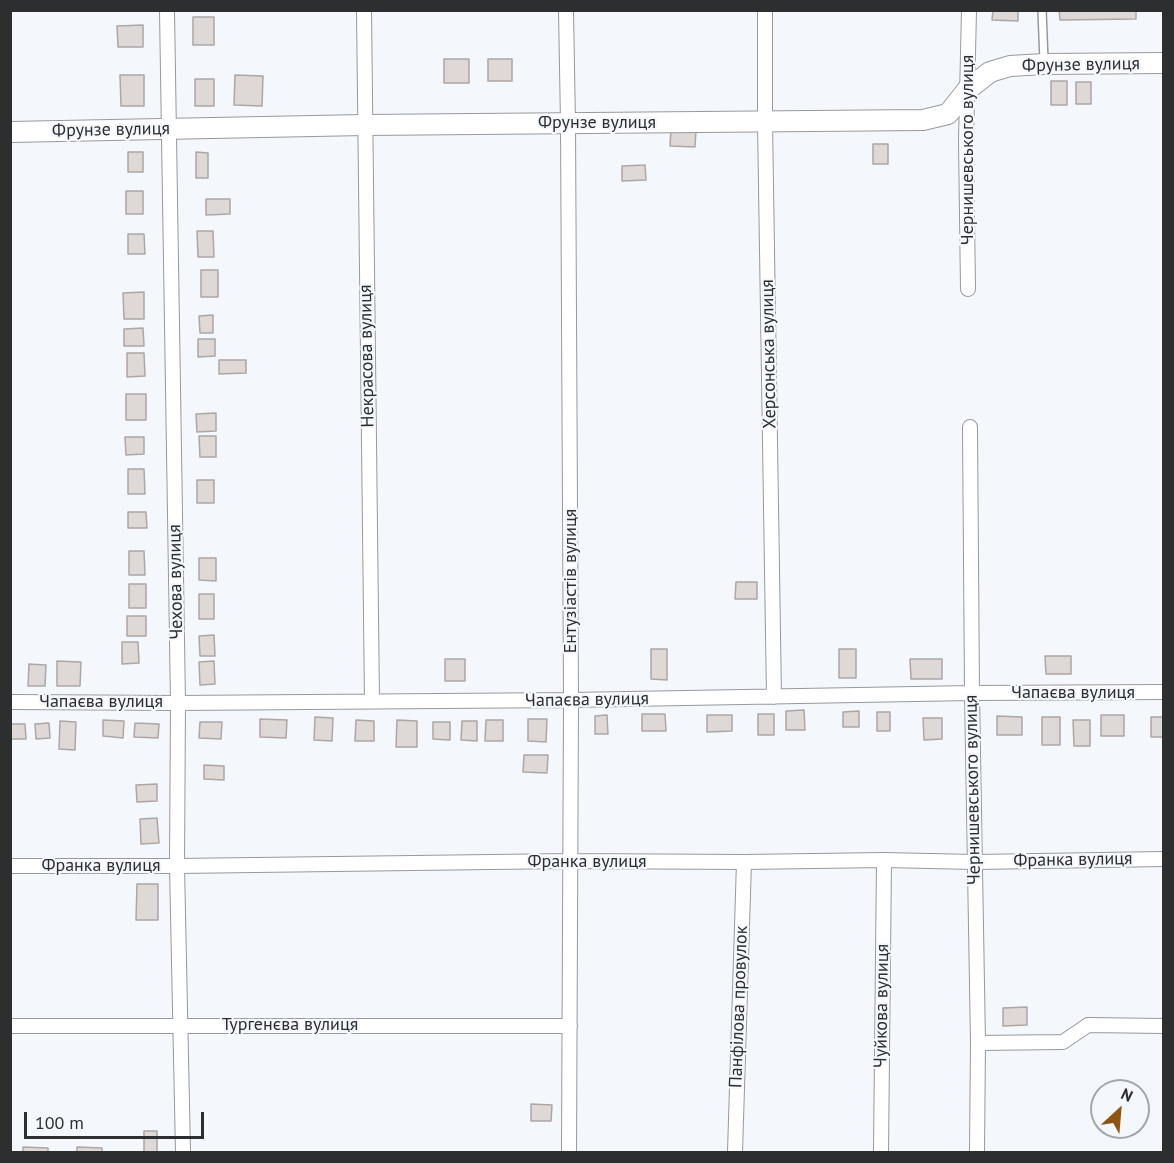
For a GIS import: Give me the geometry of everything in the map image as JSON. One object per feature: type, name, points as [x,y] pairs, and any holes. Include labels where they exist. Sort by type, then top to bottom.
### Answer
[{"type":"street","name":"Чехова вулиця","points":[[167,10],[178,703],[177,866],[183,1152]]},
{"type":"street","name":"Некрасова вулиця","points":[[364,10],[372,701]]},
{"type":"street","name":"Ентузіастів вулиця","points":[[566,10],[571,700],[569,1152]]},
{"type":"street","name":"Херсонська вулиця","points":[[765,10],[774,697]]},
{"type":"street","name":"Чернишевського вулиця","points":[[968,289],[969,10]]},
{"type":"street","name":"Фрунзе вулиця","points":[[10,132],[364,124],[923,120],[948,114],[967,90],[990,72],[1010,66],[1164,63]]},
{"type":"street","name":"Чернишевського вулиця","points":[[970,427],[978,1043],[977,1152]]},
{"type":"street","name":"Чапаєва вулиця","points":[[10,702],[571,700],[1164,692]]},
{"type":"street","name":"Франка вулиця","points":[[10,866],[570,861],[975,862],[1164,859]]},
{"type":"street","name":"Чуйкова вулиця","points":[[881,1152],[884,860]]},
{"type":"street","name":"Панфілова провулок","points":[[735,1152],[744,862]]},
{"type":"street","name":"Тургенєва вулиця","points":[[10,1026],[570,1026]]},
{"type":"street","points":[[978,1043],[1063,1042],[1088,1026],[1164,1026]]},
{"type":"lane","points":[[1042,10],[1044,64]]},
{"type":"building","points":[[993,10],[1018,10],[1018,21],[992,20]]},
{"type":"building","points":[[1059,10],[1136,10],[1136,19],[1060,20]]},
{"type":"building","points":[[193,17],[214,17],[214,45],[193,45]]},
{"type":"building","points":[[143,25],[143,47],[118,47],[117,26]]},
{"type":"building","points":[[444,59],[469,59],[469,83],[444,83]]},
{"type":"building","points":[[488,59],[512,59],[512,81],[488,81]]},
{"type":"building","points":[[120,75],[144,75],[144,106],[121,106]]},
{"type":"building","points":[[235,75],[263,76],[262,106],[234,105]]},
{"type":"building","points":[[195,79],[214,79],[214,106],[195,106]]},
{"type":"building","points":[[1051,81],[1067,81],[1067,105],[1051,105]]},
{"type":"building","points":[[1076,82],[1091,82],[1091,104],[1076,104]]},
{"type":"building","points":[[671,129],[696,129],[695,147],[670,146]]},
{"type":"building","points":[[873,144],[888,144],[888,164],[873,164]]},
{"type":"building","points":[[128,152],[143,152],[143,172],[128,172]]},
{"type":"building","points":[[196,152],[208,153],[208,178],[196,178]]},
{"type":"building","points":[[645,165],[646,180],[622,181],[622,166]]},
{"type":"building","points":[[126,191],[143,191],[143,214],[126,214]]},
{"type":"building","points":[[206,199],[230,199],[230,214],[206,215]]},
{"type":"building","points":[[197,231],[213,231],[214,257],[198,257]]},
{"type":"building","points":[[128,234],[144,234],[145,254],[128,254]]},
{"type":"building","points":[[201,270],[218,270],[218,297],[201,297]]},
{"type":"building","points":[[144,292],[144,319],[124,319],[123,293]]},
{"type":"building","points":[[213,315],[213,333],[200,333],[199,316]]},
{"type":"building","points":[[143,328],[144,346],[124,346],[124,329]]},
{"type":"building","points":[[198,339],[215,339],[215,356],[198,357]]},
{"type":"building","points":[[127,353],[144,353],[145,376],[127,377]]},
{"type":"building","points":[[219,360],[246,360],[246,373],[219,374]]},
{"type":"building","points":[[126,394],[146,394],[146,420],[126,420]]},
{"type":"building","points":[[216,413],[216,431],[197,432],[196,414]]},
{"type":"building","points":[[199,436],[216,436],[216,457],[200,457]]},
{"type":"building","points":[[125,437],[144,437],[144,454],[126,455]]},
{"type":"building","points":[[128,469],[144,469],[145,494],[128,494]]},
{"type":"building","points":[[197,480],[214,480],[214,503],[197,503]]},
{"type":"building","points":[[128,512],[146,512],[147,528],[128,528]]},
{"type":"building","points":[[129,551],[144,551],[145,575],[129,575]]},
{"type":"building","points":[[199,558],[216,558],[216,581],[199,580]]},
{"type":"building","points":[[736,582],[757,582],[757,599],[735,599]]},
{"type":"building","points":[[129,584],[146,584],[146,608],[129,608]]},
{"type":"building","points":[[199,594],[214,594],[214,619],[199,619]]},
{"type":"building","points":[[127,616],[146,616],[146,636],[127,636]]},
{"type":"building","points":[[214,635],[215,656],[200,656],[199,636]]},
{"type":"building","points":[[122,642],[138,642],[139,663],[122,664]]},
{"type":"building","points":[[651,649],[667,649],[667,680],[651,679]]},
{"type":"building","points":[[839,649],[856,649],[856,678],[839,678]]},
{"type":"building","points":[[1045,656],[1071,656],[1071,674],[1046,674]]},
{"type":"building","points":[[445,659],[465,659],[465,681],[445,681]]},
{"type":"building","points":[[910,659],[942,659],[942,679],[911,679]]},
{"type":"building","points":[[57,661],[81,662],[80,686],[57,686]]},
{"type":"building","points":[[214,661],[215,684],[200,685],[199,662]]},
{"type":"building","points":[[29,664],[46,665],[45,686],[28,686]]},
{"type":"building","points":[[804,710],[805,730],[786,730],[786,711]]},
{"type":"building","points":[[859,711],[859,727],[843,727],[843,712]]},
{"type":"building","points":[[877,712],[890,712],[890,731],[877,731]]},
{"type":"building","points":[[642,714],[665,714],[666,731],[642,731]]},
{"type":"building","points":[[758,714],[774,714],[774,735],[758,735]]},
{"type":"building","points":[[607,715],[608,734],[595,734],[595,716]]},
{"type":"building","points":[[707,715],[732,715],[732,731],[707,732]]},
{"type":"building","points":[[1101,715],[1124,715],[1124,736],[1101,736]]},
{"type":"building","points":[[997,716],[1022,717],[1022,735],[997,735]]},
{"type":"building","points":[[315,717],[333,718],[332,741],[314,740]]},
{"type":"building","points":[[1042,717],[1060,717],[1060,745],[1042,745]]},
{"type":"building","points":[[1151,717],[1164,717],[1164,737],[1151,737]]},
{"type":"building","points":[[923,718],[942,718],[942,739],[924,740]]},
{"type":"building","points":[[260,719],[287,720],[286,738],[260,737]]},
{"type":"building","points":[[528,719],[547,719],[546,742],[528,741]]},
{"type":"building","points":[[103,720],[124,721],[123,738],[103,736]]},
{"type":"building","points":[[356,720],[374,721],[374,741],[355,741]]},
{"type":"building","points":[[397,720],[417,721],[417,747],[396,747]]},
{"type":"building","points":[[486,720],[503,720],[503,741],[485,741]]},
{"type":"building","points":[[1073,720],[1090,720],[1090,746],[1074,746]]},
{"type":"building","points":[[60,721],[76,722],[75,750],[59,749]]},
{"type":"building","points":[[462,721],[477,721],[477,741],[461,740]]},
{"type":"building","points":[[200,722],[222,722],[221,739],[199,738]]},
{"type":"building","points":[[433,722],[450,722],[450,740],[433,739]]},
{"type":"building","points":[[49,723],[50,738],[36,739],[35,724]]},
{"type":"building","points":[[135,723],[159,724],[158,738],[134,737]]},
{"type":"building","points":[[10,724],[25,724],[26,739],[10,739]]},
{"type":"building","points":[[524,755],[548,755],[547,773],[523,772]]},
{"type":"building","points":[[204,765],[224,766],[224,780],[204,779]]},
{"type":"building","points":[[157,784],[157,801],[137,802],[136,785]]},
{"type":"building","points":[[157,818],[159,843],[141,844],[140,819]]},
{"type":"building","points":[[137,884],[158,884],[158,920],[136,920]]},
{"type":"building","points":[[1027,1007],[1027,1025],[1003,1026],[1003,1008]]},
{"type":"building","points":[[531,1104],[552,1105],[551,1121],[531,1121]]},
{"type":"building","points":[[144,1131],[157,1131],[157,1152],[144,1152]]},
{"type":"building","points":[[23,1147],[48,1148],[48,1152],[23,1152]]},
{"type":"building","points":[[77,1147],[102,1148],[102,1152],[77,1152]]}]
